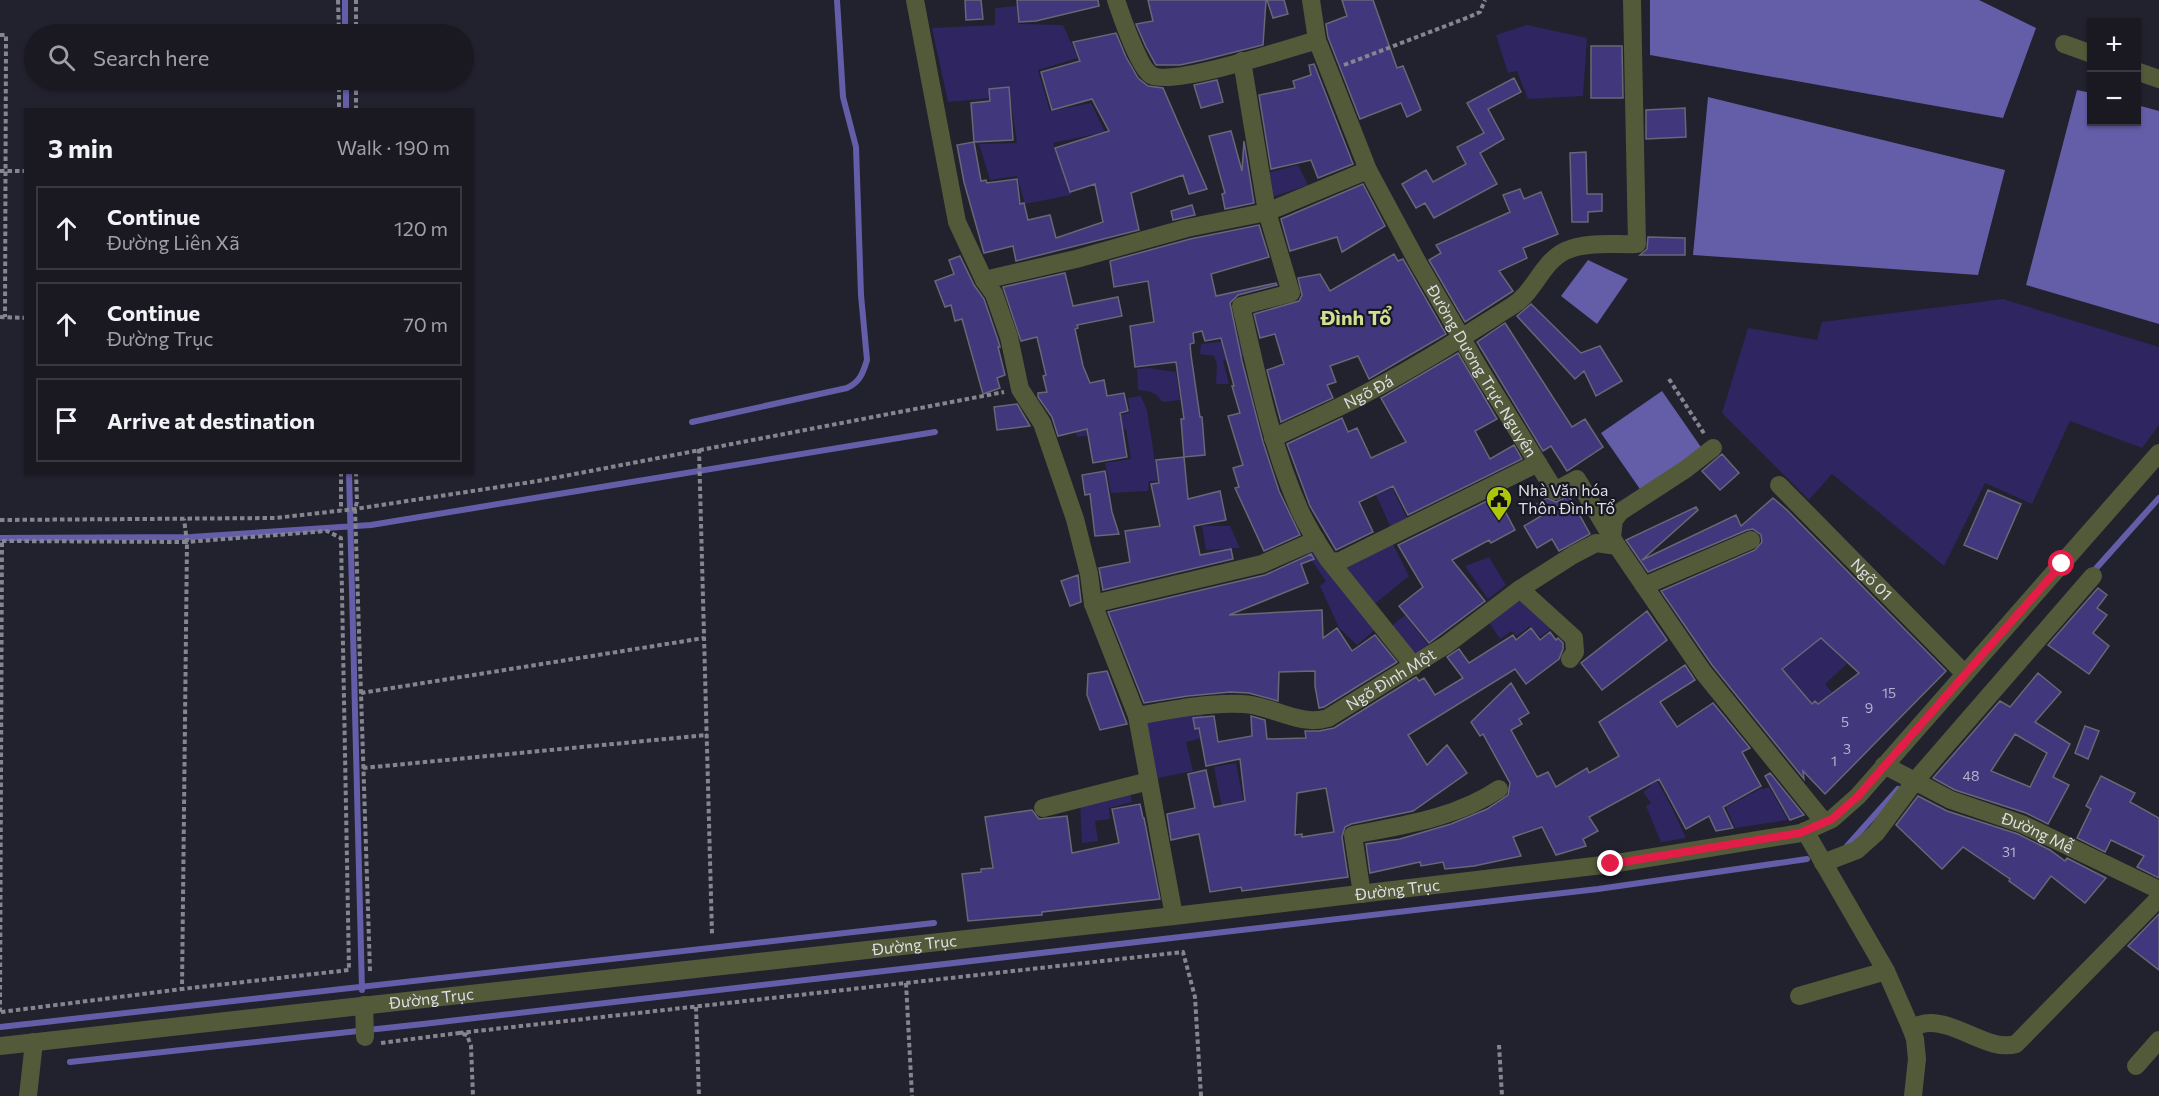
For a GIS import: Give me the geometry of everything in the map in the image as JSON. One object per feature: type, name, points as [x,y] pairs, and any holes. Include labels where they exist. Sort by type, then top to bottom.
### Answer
[{"type":"street","points":[[915,0],[957,222],[984,280],[994,294],[1009,337],[1020,389],[1042,423],[1075,519],[1089,573],[1093,604],[1137,716],[1174,916]]},
{"type":"street","points":[[1116,0],[1129,36],[1150,75],[1163,78],[1186,76],[1317,40]]},
{"type":"street","name":"Đường Dương Trực Nguyên","points":[[1311,0],[1317,40],[1368,170],[1462,339],[1555,491],[1577,479],[1614,541],[1703,672],[1824,822]]},
{"type":"street","name":"Ngõ Đá","points":[[1273,438],[1356,399],[1462,339],[1515,305],[1532,288],[1546,265],[1563,252],[1581,245],[1637,244],[1632,0]]},
{"type":"street","points":[[2064,44],[2087,53]]},
{"type":"street","points":[[1242,62],[1267,212],[1291,293],[1241,306],[1273,438],[1301,513],[1316,540],[1328,559],[1414,666]]},
{"type":"street","points":[[2139,72],[2159,79]]},
{"type":"street","points":[[984,280],[1076,259],[1187,228],[1267,212],[1368,170]]},
{"type":"street","points":[[1614,541],[1614,520],[1620,512],[1686,469],[1713,448]]},
{"type":"street","name":"Đường Trục","points":[[0,1046],[364,1021],[1174,916],[1611,864],[1805,831],[1832,819],[1858,796],[2159,453]]},
{"type":"street","points":[[1328,559],[1331,562],[1340,561],[1538,463]]},
{"type":"street","name":"Ngõ 01","points":[[1779,485],[1965,674]]},
{"type":"street","points":[[1093,604],[1262,564],[1316,540]]},
{"type":"street","points":[[1644,586],[1751,540]]},
{"type":"street","name":"Ngõ Đình Một","points":[[1137,716],[1179,709],[1243,704],[1318,721],[1345,709],[1414,666],[1446,645],[1520,589],[1589,546],[1614,541]]},
{"type":"street","points":[[1823,863],[1857,850],[1876,833],[1908,778],[2093,576]]},
{"type":"street","points":[[1520,589],[1574,638],[1575,652],[1570,659]]},
{"type":"street","name":"Đường Mễ","points":[[1884,765],[1951,800],[2022,824],[2159,890]]},
{"type":"street","points":[[1043,808],[1149,781]]},
{"type":"street","points":[[1362,894],[1353,835],[1423,821],[1460,810],[1481,801],[1499,789]]},
{"type":"street","points":[[1805,831],[1886,972],[1911,1028],[1917,1059],[1913,1096]]},
{"type":"street","points":[[1911,1028],[1928,1023],[1939,1024],[1969,1033],[1999,1046],[2016,1044],[2159,898]]},
{"type":"street","points":[[1799,996],[1886,972]]},
{"type":"street","points":[[2136,1066],[2159,1040]]},
{"type":"street","points":[[28,1096],[34,1042]]},
{"type":"path","points":[[339,0],[339,24]]},
{"type":"path","points":[[356,0],[356,24]]},
{"type":"path","points":[[1329,70],[1469,17],[1480,12],[1485,0]]},
{"type":"path","points":[[0,35],[6,35],[3,317],[24,318]]},
{"type":"path","points":[[339,90],[339,108]]},
{"type":"path","points":[[356,90],[356,108]]},
{"type":"path","points":[[0,171],[24,171]]},
{"type":"path","points":[[1669,379],[1713,448]]},
{"type":"path","points":[[0,520],[275,518],[354,509],[538,481],[1020,389]]},
{"type":"path","points":[[699,449],[712,934]]},
{"type":"path","points":[[341,474],[341,510]]},
{"type":"path","points":[[356,474],[357,502],[354,509],[370,971]]},
{"type":"path","points":[[182,989],[187,541],[184,519]]},
{"type":"path","points":[[327,531],[341,538],[349,970],[1,1012],[1,541],[187,541],[327,531]]},
{"type":"path","points":[[361,693],[704,638]]},
{"type":"path","points":[[363,768],[707,735]]},
{"type":"path","points":[[364,1021],[370,1044],[1184,952],[1195,997],[1201,1096]]},
{"type":"path","points":[[906,983],[912,1096]]},
{"type":"path","points":[[696,1006],[699,1096]]},
{"type":"path","points":[[459,1033],[467,1035],[471,1046],[473,1096]]},
{"type":"path","points":[[1499,1045],[1502,1096]]},
{"type":"shaded area","points":[[1650,0],[1979,0],[2036,28],[2003,118],[1650,55]]},
{"type":"shaded area","points":[[1017,6],[1019,24],[1063,25],[1078,58],[1038,70],[1050,111],[1091,103],[1105,132],[1053,143],[1071,195],[1025,204],[1017,176],[990,180],[979,144],[1017,143],[1009,90],[989,88],[991,98],[948,102],[932,28],[995,25],[995,8]]},
{"type":"shaded area","points":[[1527,25],[1587,38],[1583,96],[1528,99],[1517,71],[1508,73],[1496,35]]},
{"type":"shaded area","points":[[2077,90],[2087,92],[2087,126],[2141,126],[2141,106],[2159,111],[2159,324],[2026,285]]},
{"type":"shaded area","points":[[1708,97],[2005,170],[1978,275],[1693,255]]},
{"type":"shaded area","points":[[1298,165],[1308,185],[1269,198],[1263,174]]},
{"type":"shaded area","points":[[1588,260],[1628,279],[1597,324],[1561,296]]},
{"type":"shaded area","points":[[2003,299],[2159,347],[2159,425],[2142,448],[2070,421],[2032,504],[1985,483],[1944,566],[1832,474],[1809,500],[1722,413],[1748,328],[1817,340],[1822,322]]},
{"type":"shaded area","points":[[1246,339],[1248,355],[1223,361],[1229,384],[1216,384],[1217,365],[1214,356],[1200,354],[1201,344]]},
{"type":"shaded area","points":[[1149,368],[1176,372],[1180,400],[1162,402],[1155,394],[1138,390],[1137,369]]},
{"type":"shaded area","points":[[1662,391],[1703,450],[1642,492],[1601,433]]},
{"type":"shaded area","points":[[1141,396],[1147,410],[1158,481],[1149,481],[1148,491],[1111,493],[1105,463],[1131,459],[1126,429],[1077,437],[1073,424],[1130,413],[1128,398]]},
{"type":"shaded area","points":[[1392,488],[1409,522],[1392,530],[1376,495]]},
{"type":"shaded area","points":[[1202,526],[1230,526],[1240,548],[1206,550]]},
{"type":"shaded area","points":[[1391,540],[1409,576],[1372,606],[1337,566]]},
{"type":"shaded area","points":[[1316,546],[1377,628],[1357,645],[1339,628],[1320,586],[1326,581],[1305,551]]},
{"type":"shaded area","points":[[1489,557],[1506,585],[1488,599],[1465,566]]},
{"type":"shaded area","points":[[1518,594],[1556,625],[1540,637],[1530,626],[1517,636],[1512,631],[1500,639],[1486,618]]},
{"type":"shaded area","points":[[1405,615],[1429,646],[1413,657],[1389,628]]},
{"type":"shaded area","points":[[1821,637],[1847,664],[1825,684],[1832,692],[1818,704],[1815,701],[1811,704],[1782,669]]},
{"type":"shaded area","points":[[1201,705],[1206,737],[1186,742],[1193,771],[1158,778],[1150,750],[1146,722]]},
{"type":"shaded area","points":[[1637,760],[1650,768],[1686,838],[1661,842],[1646,806],[1651,803],[1643,792],[1651,786]]},
{"type":"shaded area","points":[[1236,763],[1245,809],[1223,813],[1214,767]]},
{"type":"shaded area","points":[[1769,787],[1788,820],[1735,828],[1726,807],[1762,788]]},
{"type":"shaded area","points":[[1130,789],[1132,802],[1109,808],[1110,819],[1095,821],[1098,841],[1082,843],[1080,802]]},
{"type":"building","points":[[965,0],[981,0],[983,19],[966,20]]},
{"type":"building","points":[[1017,0],[1098,0],[1099,6],[1036,21],[1019,22]]},
{"type":"building","points":[[1148,0],[1266,0],[1263,45],[1180,65],[1156,65],[1136,24],[1153,21]]},
{"type":"building","points":[[1267,0],[1284,0],[1288,14],[1273,18]]},
{"type":"building","points":[[1342,0],[1373,0],[1397,68],[1403,66],[1421,110],[1407,117],[1401,103],[1360,119],[1328,37],[1326,24],[1347,16]]},
{"type":"building","points":[[1116,33],[1138,78],[1148,86],[1163,88],[1207,189],[1189,194],[1183,175],[1131,193],[1139,230],[1016,261],[1013,246],[984,253],[964,182],[957,145],[974,142],[981,181],[986,180],[987,183],[1017,179],[1020,204],[1024,203],[1028,220],[1050,215],[1056,238],[1103,222],[1095,184],[1070,192],[1055,148],[1109,131],[1092,99],[1052,110],[1041,72],[1080,61],[1073,42]]},
{"type":"building","points":[[1591,46],[1622,46],[1623,98],[1591,98]]},
{"type":"building","points":[[1314,64],[1353,164],[1318,178],[1311,160],[1271,169],[1259,95],[1295,88],[1293,81],[1311,75],[1309,65]]},
{"type":"building","points":[[1514,78],[1521,92],[1488,109],[1504,139],[1480,153],[1497,184],[1434,218],[1425,203],[1416,208],[1402,184],[1426,170],[1433,182],[1466,164],[1457,147],[1484,133],[1467,103]]},
{"type":"building","points":[[1217,80],[1223,102],[1201,108],[1194,85]]},
{"type":"building","points":[[1009,87],[1013,140],[974,142],[971,103],[990,101],[989,89]]},
{"type":"building","points":[[1685,108],[1686,137],[1646,139],[1646,110]]},
{"type":"building","points":[[1231,131],[1242,171],[1244,141],[1254,203],[1225,209],[1222,194],[1225,193],[1209,136]]},
{"type":"building","points":[[1586,152],[1587,194],[1602,194],[1602,211],[1588,212],[1588,222],[1572,222],[1570,153]]},
{"type":"building","points":[[1363,184],[1385,226],[1342,252],[1337,237],[1290,251],[1281,219]]},
{"type":"building","points":[[1520,189],[1524,199],[1541,192],[1558,234],[1523,248],[1527,258],[1499,271],[1513,291],[1465,322],[1429,260],[1441,253],[1436,245],[1510,212],[1503,195]]},
{"type":"building","points":[[1192,205],[1195,215],[1173,220],[1171,211]]},
{"type":"building","points":[[1259,225],[1269,257],[1211,274],[1216,296],[1276,283],[1277,285],[1238,295],[1230,303],[1263,442],[1279,491],[1300,535],[1264,551],[1235,488],[1239,487],[1233,468],[1243,465],[1228,416],[1240,413],[1221,338],[1205,341],[1202,331],[1193,333],[1194,343],[1190,344],[1191,355],[1200,417],[1202,417],[1205,455],[1184,457],[1181,419],[1184,419],[1176,362],[1135,367],[1130,326],[1154,322],[1148,281],[1114,287],[1110,261],[1190,239]]},
{"type":"building","points":[[1648,237],[1685,238],[1685,255],[1640,255],[1647,249]]},
{"type":"building","points":[[1394,254],[1398,261],[1403,259],[1446,334],[1369,379],[1358,356],[1330,366],[1336,382],[1327,385],[1333,398],[1281,422],[1267,370],[1284,364],[1275,334],[1260,338],[1254,314],[1299,301],[1302,295],[1298,278],[1320,274],[1330,291]]},
{"type":"building","points":[[960,256],[974,285],[984,299],[1000,347],[998,347],[1005,375],[997,378],[1000,388],[983,394],[962,319],[955,321],[951,305],[945,307],[935,281],[954,274],[949,260]]},
{"type":"building","points":[[1065,273],[1073,306],[1118,297],[1122,316],[1077,325],[1078,328],[1075,329],[1083,366],[1090,383],[1104,380],[1107,396],[1124,393],[1128,411],[1120,413],[1127,457],[1093,463],[1087,429],[1058,436],[1052,417],[1038,397],[1038,393],[1047,392],[1043,376],[1046,375],[1037,337],[1021,341],[1003,287]]},
{"type":"building","points":[[1531,304],[1581,353],[1600,346],[1622,381],[1596,396],[1584,371],[1575,379],[1517,316]]},
{"type":"building","points":[[1505,323],[1572,427],[1585,419],[1603,447],[1567,471],[1551,446],[1543,451],[1477,342]]},
{"type":"building","points":[[1458,353],[1497,419],[1475,431],[1490,459],[1514,445],[1522,459],[1408,515],[1393,486],[1359,502],[1373,532],[1336,550],[1310,506],[1287,444],[1342,418],[1348,432],[1357,428],[1371,458],[1406,442],[1381,398]]},
{"type":"building","points":[[1017,404],[1030,426],[997,430],[994,407]]},
{"type":"building","points":[[1722,454],[1739,473],[1720,490],[1702,471]]},
{"type":"building","points":[[1184,457],[1188,499],[1220,491],[1226,520],[1194,526],[1200,555],[1231,549],[1233,559],[1103,590],[1099,568],[1130,562],[1125,531],[1160,526],[1151,484],[1159,483],[1156,460]]},
{"type":"building","points":[[1105,471],[1112,512],[1119,534],[1095,536],[1090,494],[1085,495],[1082,475]]},
{"type":"building","points":[[1988,490],[2021,504],[1997,559],[1964,545]]},
{"type":"building","points":[[1497,496],[1515,530],[1491,543],[1489,540],[1452,560],[1485,601],[1429,643],[1399,606],[1423,587],[1398,545]]},
{"type":"building","points":[[1569,496],[1590,534],[1559,551],[1552,539],[1537,548],[1524,526],[1543,515],[1537,504],[1547,498],[1556,502]]},
{"type":"building","points":[[1773,498],[1946,671],[1825,794],[1803,771],[1804,779],[1712,665],[1661,591],[1755,550],[1762,542],[1761,535],[1753,529],[1747,530],[1648,572],[1626,540],[1696,507],[1698,510],[1642,560],[1736,515],[1741,526]],"holes":[[[1821,638],[1859,673],[1818,704],[1815,701],[1812,704],[1782,669]]]},
{"type":"building","points":[[1311,554],[1314,559],[1301,564],[1308,583],[1229,615],[1322,610],[1323,638],[1337,628],[1352,651],[1375,635],[1397,662],[1319,708],[1315,671],[1279,672],[1278,701],[1249,693],[1230,692],[1144,703],[1108,612],[1265,575]]},
{"type":"building","points":[[1078,575],[1081,602],[1070,606],[1061,581]]},
{"type":"building","points":[[2098,588],[2107,595],[2097,608],[2107,615],[2093,633],[2109,646],[2089,674],[2048,645]]},
{"type":"building","points":[[1647,611],[1667,640],[1602,690],[1581,663]]},
{"type":"building","points":[[1531,628],[1540,640],[1550,632],[1556,640],[1558,638],[1563,643],[1563,649],[1559,659],[1526,684],[1515,669],[1408,735],[1427,765],[1447,745],[1467,773],[1413,811],[1345,827],[1342,837],[1348,877],[1242,891],[1241,887],[1210,892],[1199,834],[1171,840],[1167,814],[1195,808],[1188,774],[1206,770],[1214,807],[1245,801],[1240,759],[1206,766],[1199,728],[1195,729],[1193,718],[1214,716],[1218,742],[1252,736],[1251,716],[1265,720],[1267,739],[1306,738],[1305,731],[1334,728],[1416,677],[1419,681],[1424,678],[1435,695],[1463,678],[1447,657],[1459,649],[1469,663],[1513,635],[1516,640]],"holes":[[[1326,788],[1334,832],[1302,837],[1302,834],[1295,835],[1297,793]]]},
{"type":"building","points":[[1685,665],[1695,680],[1660,702],[1677,727],[1713,703],[1750,748],[1742,752],[1761,786],[1723,807],[1733,828],[1716,831],[1709,816],[1686,829],[1659,779],[1589,817],[1598,831],[1583,839],[1586,846],[1556,855],[1542,827],[1513,837],[1521,856],[1474,866],[1445,869],[1443,862],[1421,866],[1420,862],[1370,873],[1366,844],[1400,839],[1451,824],[1487,809],[1508,795],[1510,783],[1483,734],[1480,736],[1471,722],[1511,683],[1529,713],[1519,719],[1522,724],[1511,730],[1537,777],[1548,772],[1556,787],[1587,768],[1589,773],[1619,756],[1599,722]]},
{"type":"building","points":[[1107,671],[1127,724],[1100,730],[1087,695],[1088,674]]},
{"type":"building","points":[[2038,673],[2061,692],[2035,722],[2070,744],[2053,777],[2069,785],[2048,824],[2026,813],[1955,790],[1933,778],[2000,701],[2010,707]],"holes":[[[2015,734],[2047,753],[2030,787],[1991,771]]]},
{"type":"building","points":[[2085,726],[2099,731],[2088,759],[2075,753]]},
{"type":"building","points":[[1770,773],[1804,815],[1790,820],[1765,776]]},
{"type":"building","points":[[2101,776],[2135,793],[2130,802],[2159,818],[2159,878],[2137,867],[2144,856],[2111,840],[2105,852],[2077,838],[2091,809],[2086,806]]},
{"type":"building","points":[[1918,796],[1947,811],[2018,834],[2050,850],[2065,861],[2067,858],[2106,878],[2085,903],[2051,876],[2034,899],[2009,881],[2010,879],[1963,847],[1942,869],[1896,825]]},
{"type":"building","points":[[1140,804],[1160,899],[1042,912],[1042,915],[968,921],[962,874],[993,868],[985,817],[1032,810],[1039,819],[1067,816],[1072,853],[1119,843],[1112,809]]},
{"type":"building","points":[[2159,914],[2159,970],[2128,946]]},
{"type":"waterway","points":[[345,0],[345,24]]},
{"type":"waterway","points":[[692,422],[847,388],[858,380],[866,365],[856,147],[843,97],[837,0]]},
{"type":"waterway","points":[[346,90],[346,108]]},
{"type":"waterway","points":[[0,538],[191,537],[371,525],[935,432]]},
{"type":"waterway","points":[[349,474],[362,990]]},
{"type":"waterway","points":[[2091,574],[2159,498]]},
{"type":"waterway","points":[[1847,846],[1898,789]]},
{"type":"waterway","points":[[70,1062],[423,1024],[1598,889],[1807,859]]},
{"type":"waterway","points":[[0,1027],[934,923]]},
{"type":"place","name":"Nhà Văn hóa Thôn Đình Tổ","points":[[1499,522]]},
{"type":"district","name":"Đình Tổ","points":[[1356,318]]},
{"type":"route","points":[[1611,864],[1800,833],[1832,819],[1858,796],[2062,564]]}]
